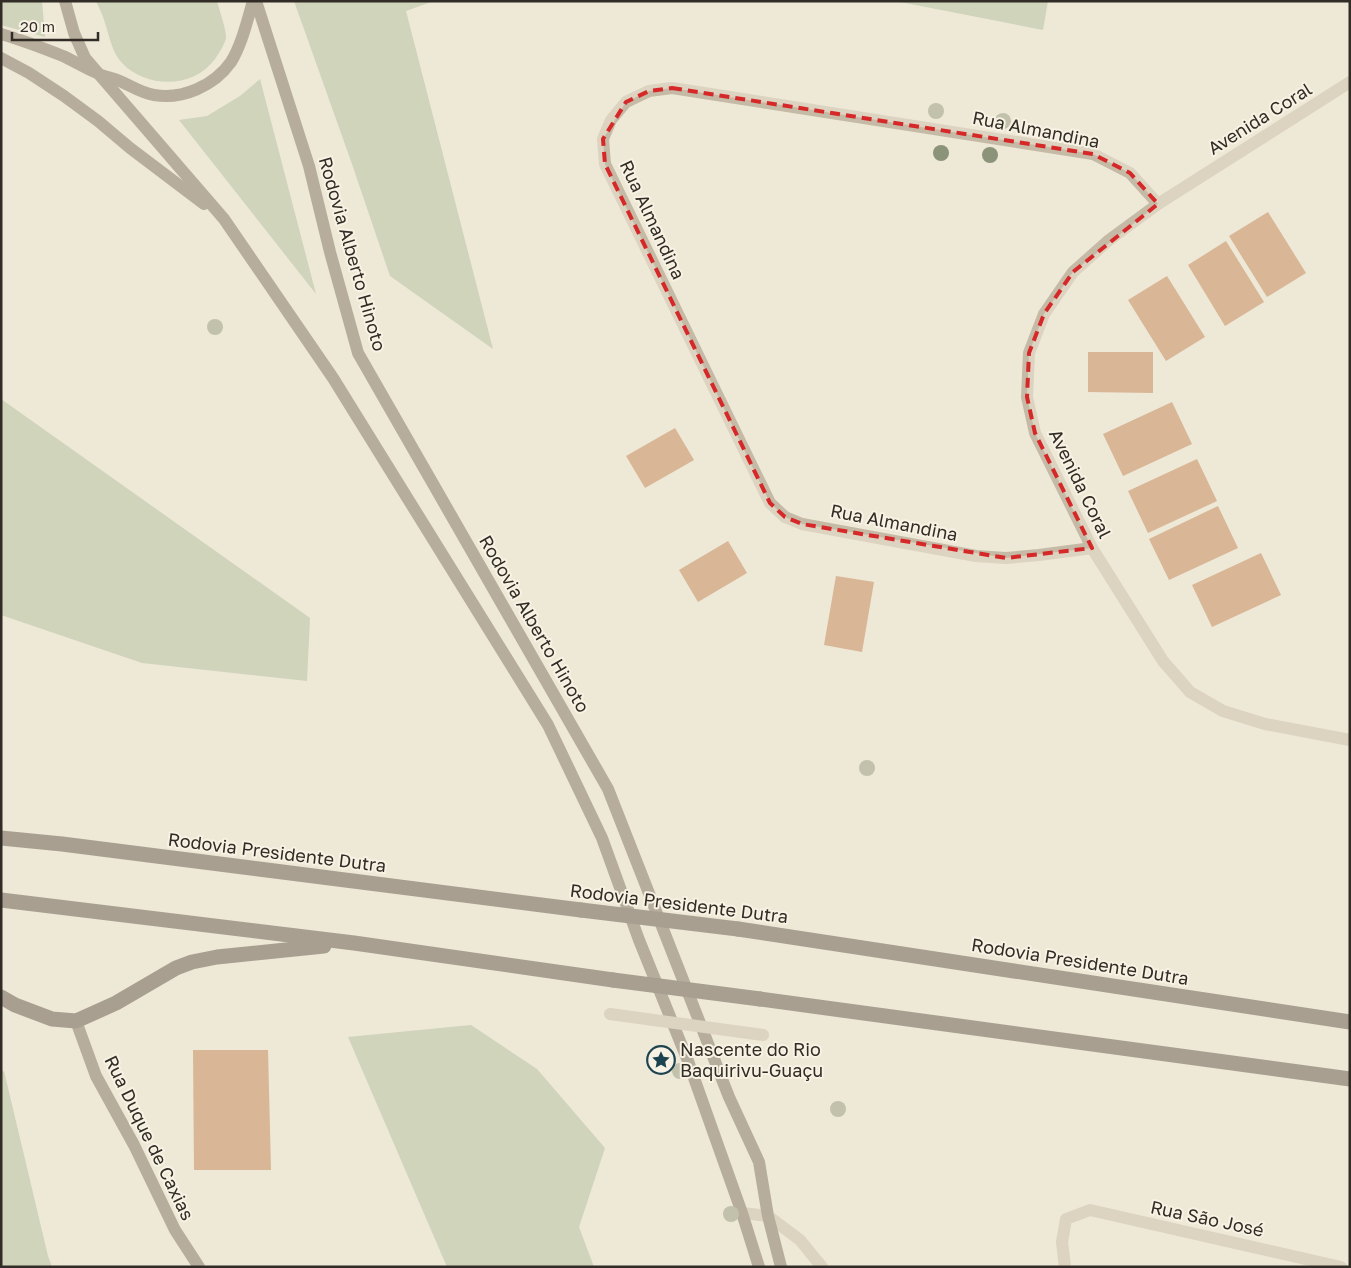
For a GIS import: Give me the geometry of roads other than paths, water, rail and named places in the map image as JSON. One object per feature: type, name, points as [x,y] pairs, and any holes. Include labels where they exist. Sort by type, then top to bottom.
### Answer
[{"type":"highway","name":"Rodovia Presidente Dutra","points":[[1,838],[62,844],[738,929],[1350,1022]]},
{"type":"highway","points":[[1,900],[354,943],[613,980],[1350,1079]]},
{"type":"highway","points":[[1,997],[15,1006],[52,1020],[76,1021],[116,1003],[176,968],[192,962],[217,956],[354,943]]},
{"type":"main road","points":[[65,1],[74,33],[85,58],[224,219],[332,378],[548,725],[602,838],[639,940],[688,1061],[742,1213],[759,1267]]},
{"type":"main road","points":[[1,34],[62,56],[97,74],[121,82],[138,91],[155,95],[173,96],[191,92],[206,85],[220,75],[238,48],[255,1]]},
{"type":"main road","name":"Rodovia Alberto Hinoto","points":[[255,1],[309,166],[330,252],[358,352],[608,789],[729,1097],[759,1162],[768,1216],[780,1267]]},
{"type":"main road","points":[[1,58],[29,73],[98,120],[130,148],[224,219]]},
{"type":"main road","name":"Rua Duque de Caxias","points":[[76,1021],[96,1076],[134,1145],[175,1230],[198,1267]]},
{"type":"street","name":"Avenida Coral","points":[[1350,82],[1158,204],[1109,240],[1073,272],[1044,314],[1029,353],[1028,397],[1035,433],[1092,548],[1163,661],[1190,692],[1223,711],[1265,724],[1350,740]]},
{"type":"street","name":"Rua Almandina","points":[[1092,548],[1006,558],[976,556],[802,524],[785,517],[770,503],[605,164],[603,139],[611,120],[626,102],[649,90],[672,88],[1093,154],[1130,173],[1158,204]]},
{"type":"street","points":[[610,1014],[763,1035]]},
{"type":"street","name":"Rua São José","points":[[1065,1267],[1062,1242],[1066,1219],[1090,1210],[1340,1267]]},
{"type":"street","points":[[742,1213],[768,1216],[800,1240],[822,1267]]},
{"type":"place","name":"Nascente do Rio Baquirivu-Guaçu","points":[[661,1060]]}]
